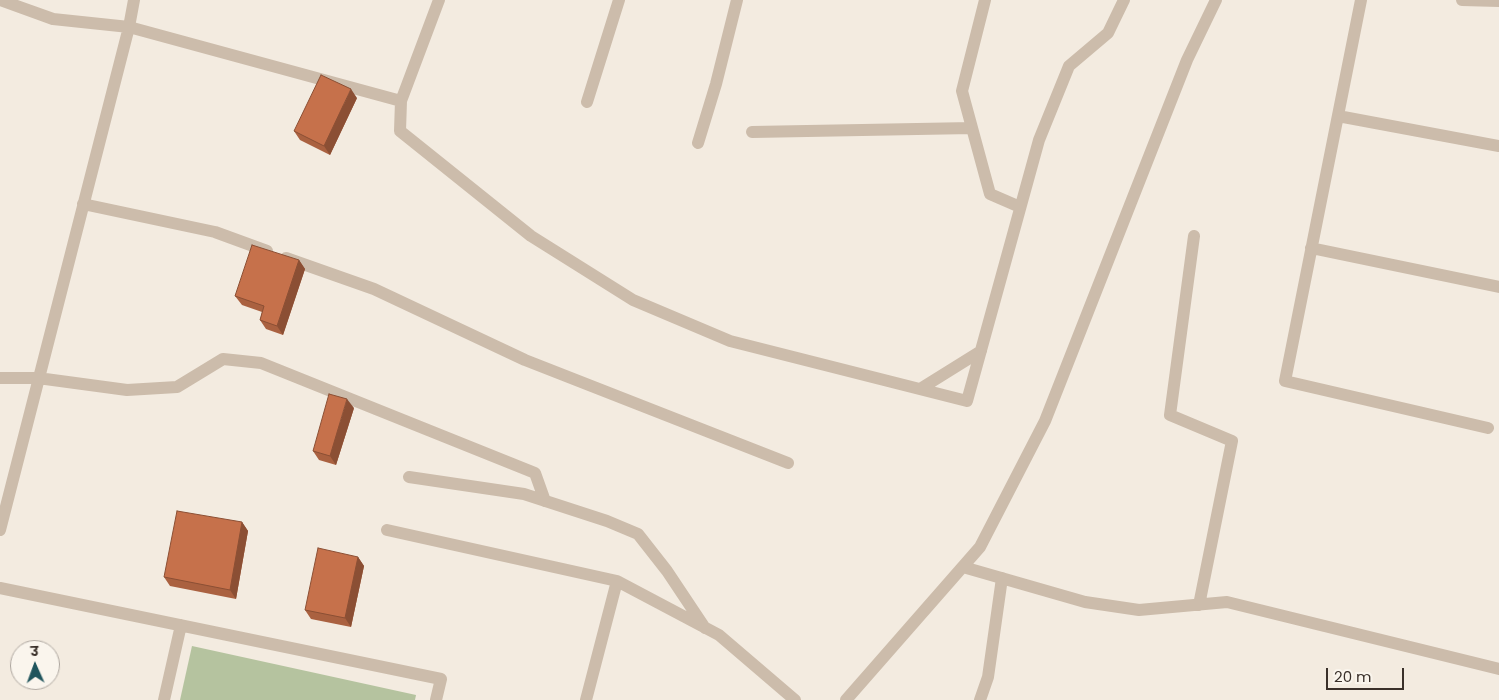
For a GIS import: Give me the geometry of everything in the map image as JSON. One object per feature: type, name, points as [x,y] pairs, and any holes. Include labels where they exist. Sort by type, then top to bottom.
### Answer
[{"type":"street","points":[[0,0],[53,19],[129,27],[401,101]]},
{"type":"street","points":[[0,530],[2,511],[129,27],[134,0]]},
{"type":"street","points":[[440,0],[401,101],[400,131],[531,236],[633,300],[730,341],[967,401],[1039,140],[1069,66],[1108,33],[1124,0]]},
{"type":"street","points":[[586,102],[619,0]]},
{"type":"street","points":[[698,143],[738,0]]},
{"type":"street","points":[[985,0],[962,92],[990,194],[1020,207]]},
{"type":"street","points":[[846,700],[980,547],[1045,421],[1188,60],[1216,0]]},
{"type":"street","points":[[1361,0],[1285,381],[1488,428]]},
{"type":"street","points":[[1462,0],[1499,1]]},
{"type":"street","points":[[1338,116],[1499,146]]},
{"type":"street","points":[[752,132],[972,128]]},
{"type":"street","points":[[83,204],[215,232],[374,289],[525,360],[788,463]]},
{"type":"street","points":[[1194,236],[1170,415],[1232,440],[1199,605]]},
{"type":"street","points":[[1311,248],[1499,287]]},
{"type":"street","points":[[920,389],[981,350]]},
{"type":"street","points":[[0,378],[38,378],[127,390],[177,387],[223,360],[261,363],[535,474],[545,501]]},
{"type":"street","points":[[408,478],[524,494],[607,521],[638,534],[667,571],[705,628]]},
{"type":"street","points":[[387,530],[617,581],[719,635],[795,700]]},
{"type":"street","points":[[963,567],[1085,602],[1139,610],[1227,602],[1499,670]]},
{"type":"street","points":[[980,700],[988,677],[1002,578]]},
{"type":"street","points":[[586,700],[617,581]]},
{"type":"street","points":[[0,588],[441,679],[436,700]]},
{"type":"street","points":[[164,700],[181,625]]},
{"type":"green space","points":[[192,646],[416,695],[415,700],[180,700]]},
{"type":"building","points":[[321,75],[351,89],[324,146],[294,131]]},
{"type":"building","points":[[252,245],[299,260],[277,326],[260,320],[264,306],[235,296]]},
{"type":"building","points":[[329,394],[347,399],[330,456],[313,451]]},
{"type":"building","points":[[177,511],[242,522],[230,590],[164,577]]},
{"type":"building","points":[[318,548],[358,557],[345,618],[305,610]]}]
